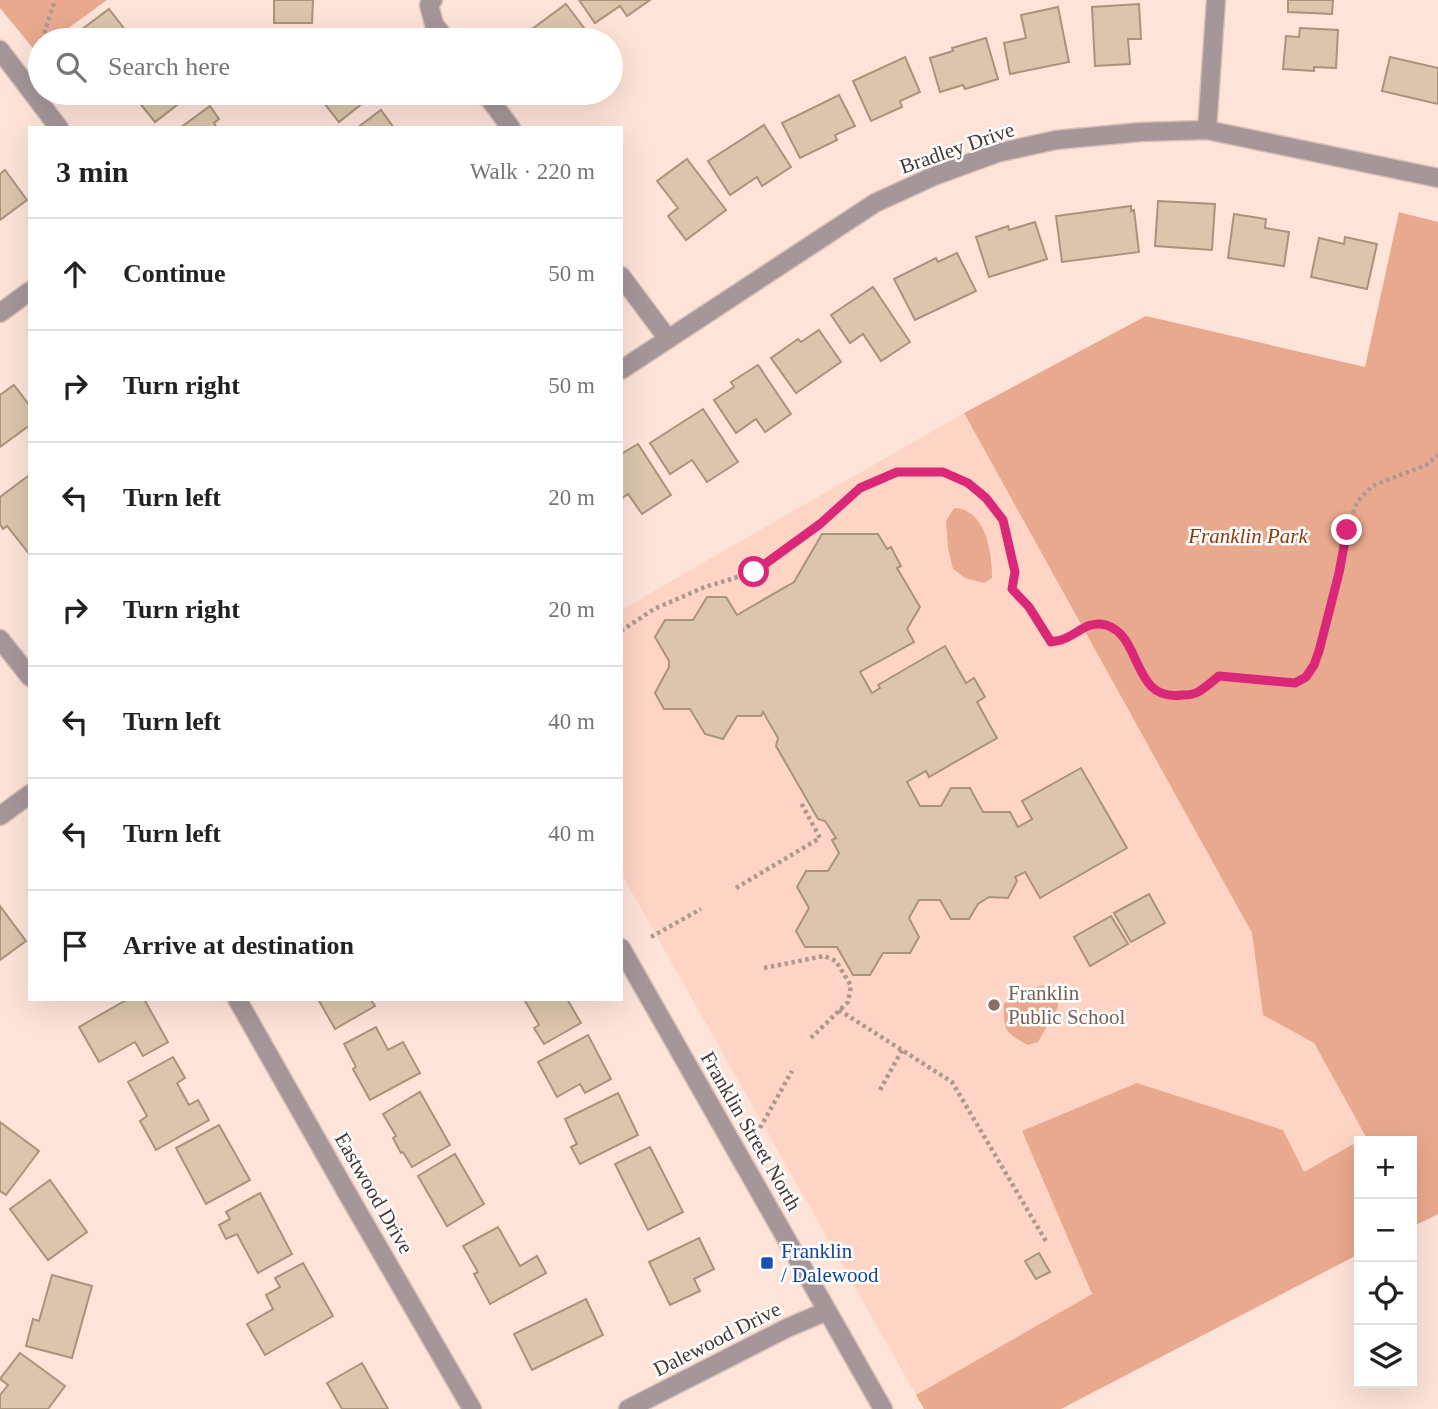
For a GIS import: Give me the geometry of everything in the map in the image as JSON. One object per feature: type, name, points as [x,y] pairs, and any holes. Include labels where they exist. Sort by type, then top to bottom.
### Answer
[{"type":"street","points":[[433,0],[429,5],[437,28]]},
{"type":"street","points":[[1207,130],[1216,0]]},
{"type":"street","points":[[0,50],[28,87]]},
{"type":"street","points":[[42,105],[57,126]]},
{"type":"street","points":[[494,105],[510,126]]},
{"type":"street","name":"Bradley Drive","points":[[623,369],[875,203],[934,176],[997,153],[1056,140],[1141,132],[1207,130],[1438,178]]},
{"type":"street","points":[[623,279],[668,339]]},
{"type":"street","points":[[0,313],[28,292]]},
{"type":"street","points":[[0,639],[28,674]]},
{"type":"street","points":[[0,816],[28,795]]},
{"type":"street","name":"Franklin Street North","points":[[623,952],[883,1409]]},
{"type":"street","name":"Eastwood Drive","points":[[238,1001],[472,1409]]},
{"type":"street","name":"Dalewood Drive","points":[[628,1409],[787,1328],[827,1311]]},
{"type":"path","points":[[46,28],[55,0]]},
{"type":"path","points":[[623,630],[654,609],[705,587],[754,572],[820,524],[860,488],[897,472],[943,472],[968,483],[986,498],[1003,520],[1015,572],[1012,589],[1029,607],[1051,642],[1062,640],[1090,624],[1117,630],[1153,689],[1169,697],[1196,694],[1219,676],[1295,683],[1306,677],[1319,651],[1347,530],[1357,502],[1372,486],[1426,465],[1438,455]]},
{"type":"path","points":[[736,888],[820,838],[800,801]]},
{"type":"path","points":[[651,937],[701,909]]},
{"type":"path","points":[[764,968],[824,956],[836,961],[851,986],[848,1002],[811,1038]]},
{"type":"path","points":[[839,1010],[952,1082],[1047,1243]]},
{"type":"path","points":[[880,1090],[902,1050]]},
{"type":"path","points":[[760,1128],[792,1071]]},
{"type":"shaded area","name":"Franklin Public School","points":[[964,413],[1365,1136],[1354,1136],[1354,1144],[916,1395],[623,877],[623,609]]},
{"type":"green space","points":[[0,0],[107,0],[68,28],[28,28],[28,42],[0,8]]},
{"type":"green space","name":"Franklin Park","points":[[1399,212],[1438,222],[1438,1214],[1417,1224],[1417,1136],[1365,1136],[1314,1043],[1263,1015],[1252,933],[964,413],[1146,316],[1365,367]]},
{"type":"green space","points":[[954,508],[965,510],[973,516],[985,534],[991,557],[992,578],[984,583],[965,578],[953,569],[946,521]]},
{"type":"green space","points":[[1045,985],[1058,997],[1058,1007],[1038,1042],[1028,1045],[1007,1030],[1004,1004],[1018,991]]},
{"type":"green space","name":"Franklin Park","points":[[1137,1083],[1283,1130],[1304,1172],[1354,1144],[1354,1257],[1061,1409],[924,1409],[916,1395],[1092,1294],[1022,1131]]},
{"type":"building","points":[[274,0],[313,0],[312,23],[274,23]]},
{"type":"building","points":[[579,0],[650,0],[627,16],[620,6],[595,23]]},
{"type":"building","points":[[1288,0],[1333,0],[1332,14],[1288,12]]},
{"type":"building","points":[[566,4],[584,28],[533,28]]},
{"type":"building","points":[[1139,4],[1141,39],[1128,39],[1130,64],[1095,66],[1092,7]]},
{"type":"building","points":[[1058,7],[1069,62],[1010,74],[1004,43],[1026,38],[1021,15]]},
{"type":"building","points":[[109,9],[124,28],[84,28]]},
{"type":"building","points":[[1300,28],[1338,30],[1336,68],[1314,67],[1314,71],[1283,69],[1286,36],[1299,37]]},
{"type":"building","points":[[986,38],[998,79],[965,89],[963,85],[940,92],[930,58]]},
{"type":"building","points":[[905,57],[920,92],[900,101],[902,107],[871,121],[853,81]]},
{"type":"building","points":[[1390,57],[1438,68],[1438,104],[1382,91]]},
{"type":"building","points":[[839,95],[855,126],[835,135],[837,140],[800,158],[782,123]]},
{"type":"building","points":[[141,105],[177,105],[155,122]]},
{"type":"building","points":[[326,105],[360,105],[339,122]]},
{"type":"building","points":[[210,106],[219,119],[214,123],[216,126],[183,126]]},
{"type":"building","points":[[381,110],[393,126],[360,126]]},
{"type":"building","points":[[764,125],[791,167],[762,186],[757,177],[730,195],[708,161]]},
{"type":"building","points":[[687,159],[726,210],[686,240],[668,216],[678,208],[657,181]]},
{"type":"building","points":[[5,170],[27,200],[0,220],[0,174]]},
{"type":"building","points":[[1158,201],[1215,204],[1212,250],[1155,246]]},
{"type":"building","points":[[1131,206],[1131,211],[1134,210],[1139,252],[1062,262],[1056,216]]},
{"type":"building","points":[[1234,214],[1266,219],[1265,228],[1289,232],[1284,266],[1228,258]]},
{"type":"building","points":[[1035,222],[1047,259],[989,277],[976,237],[1008,226],[1009,230]]},
{"type":"building","points":[[1345,237],[1377,244],[1367,289],[1311,277],[1319,238],[1344,244]]},
{"type":"building","points":[[957,253],[976,291],[915,320],[894,279],[936,258],[938,262]]},
{"type":"building","points":[[873,287],[910,342],[881,361],[863,334],[850,343],[831,315]]},
{"type":"building","points":[[819,330],[841,362],[796,393],[771,358],[798,339],[801,342]]},
{"type":"building","points":[[758,365],[791,414],[765,432],[756,419],[736,433],[714,400],[734,387],[731,382]]},
{"type":"building","points":[[14,385],[28,403],[28,426],[0,447],[0,395]]},
{"type":"building","points":[[703,409],[738,462],[707,482],[692,460],[670,474],[650,443]]},
{"type":"building","points":[[638,444],[671,495],[642,514],[628,494],[623,498],[623,453]]},
{"type":"building","points":[[28,476],[28,552],[7,526],[3,529],[0,524],[0,497]]},
{"type":"building","points":[[822,534],[878,534],[887,549],[891,547],[901,566],[897,568],[920,607],[907,629],[914,642],[860,672],[872,693],[880,688],[878,685],[945,646],[966,683],[974,678],[985,697],[977,702],[997,738],[929,777],[926,771],[907,782],[920,806],[941,806],[951,788],[970,788],[983,812],[1010,812],[1018,827],[1032,819],[1022,801],[1081,768],[1127,848],[1040,898],[1025,872],[1015,877],[1017,881],[1008,898],[989,897],[978,904],[969,919],[951,919],[940,900],[919,900],[909,918],[919,937],[910,953],[883,953],[870,975],[853,975],[837,947],[805,947],[796,931],[809,908],[797,887],[806,871],[828,871],[839,853],[832,840],[836,838],[825,821],[818,819],[776,746],[778,738],[763,712],[761,716],[737,716],[723,739],[705,734],[690,709],[664,709],[655,693],[669,667],[669,661],[655,637],[665,620],[693,620],[707,597],[726,597],[737,615],[794,582]]},
{"type":"building","points":[[1149,894],[1165,923],[1131,942],[1114,913]]},
{"type":"building","points":[[0,906],[26,941],[0,960]]},
{"type":"building","points":[[1111,916],[1128,944],[1090,966],[1074,937]]},
{"type":"building","points":[[124,1001],[145,1001],[168,1042],[143,1056],[135,1042],[99,1062],[79,1027]]},
{"type":"building","points":[[319,1001],[371,1001],[375,1006],[335,1029]]},
{"type":"building","points":[[525,1001],[568,1001],[581,1023],[544,1044],[534,1028],[539,1025]]},
{"type":"building","points":[[376,1027],[388,1050],[403,1042],[420,1073],[370,1100],[353,1069],[356,1067],[344,1044]]},
{"type":"building","points":[[588,1035],[611,1079],[585,1093],[580,1084],[557,1097],[538,1062]]},
{"type":"building","points":[[173,1057],[185,1078],[177,1083],[189,1105],[198,1100],[209,1120],[156,1150],[140,1121],[147,1116],[128,1082]]},
{"type":"building","points":[[420,1092],[450,1145],[412,1167],[403,1152],[401,1153],[393,1138],[396,1136],[383,1114]]},
{"type":"building","points":[[618,1093],[638,1135],[580,1164],[571,1147],[577,1144],[565,1119]]},
{"type":"building","points":[[0,1122],[39,1151],[6,1195],[0,1191]]},
{"type":"building","points":[[219,1125],[250,1180],[206,1204],[176,1148]]},
{"type":"building","points":[[650,1147],[683,1212],[648,1230],[615,1164]]},
{"type":"building","points":[[455,1154],[484,1204],[447,1226],[418,1176]]},
{"type":"building","points":[[50,1180],[87,1232],[48,1260],[10,1209]]},
{"type":"building","points":[[260,1193],[292,1254],[258,1273],[237,1234],[226,1239],[219,1225],[230,1219],[226,1212]]},
{"type":"building","points":[[498,1227],[520,1266],[537,1256],[546,1273],[490,1304],[474,1274],[478,1272],[463,1246]]},
{"type":"building","points":[[699,1238],[714,1269],[694,1279],[700,1291],[670,1305],[649,1262]]},
{"type":"building","points":[[1039,1253],[1050,1272],[1036,1279],[1025,1261]]},
{"type":"building","points":[[303,1263],[333,1316],[265,1355],[247,1324],[273,1309],[266,1295],[280,1287],[275,1278]]},
{"type":"building","points":[[52,1275],[92,1286],[72,1358],[26,1346],[33,1319],[39,1321]]},
{"type":"building","points":[[586,1299],[603,1335],[532,1370],[514,1334]]},
{"type":"building","points":[[20,1353],[65,1386],[48,1409],[0,1409],[0,1395],[8,1385],[0,1379]]},
{"type":"building","points":[[362,1363],[388,1409],[342,1409],[327,1383]]},
{"type":"place","name":"Franklin Public School","points":[[994,1005]]},
{"type":"place","name":"Franklin / Dalewood","points":[[767,1263]]},
{"type":"route","points":[[754,572],[820,524],[860,488],[897,472],[943,472],[968,483],[986,498],[1003,520],[1015,572],[1012,589],[1029,607],[1051,642],[1062,640],[1090,624],[1117,630],[1153,689],[1169,697],[1196,694],[1219,676],[1295,683],[1306,677],[1319,651],[1347,530]]}]
